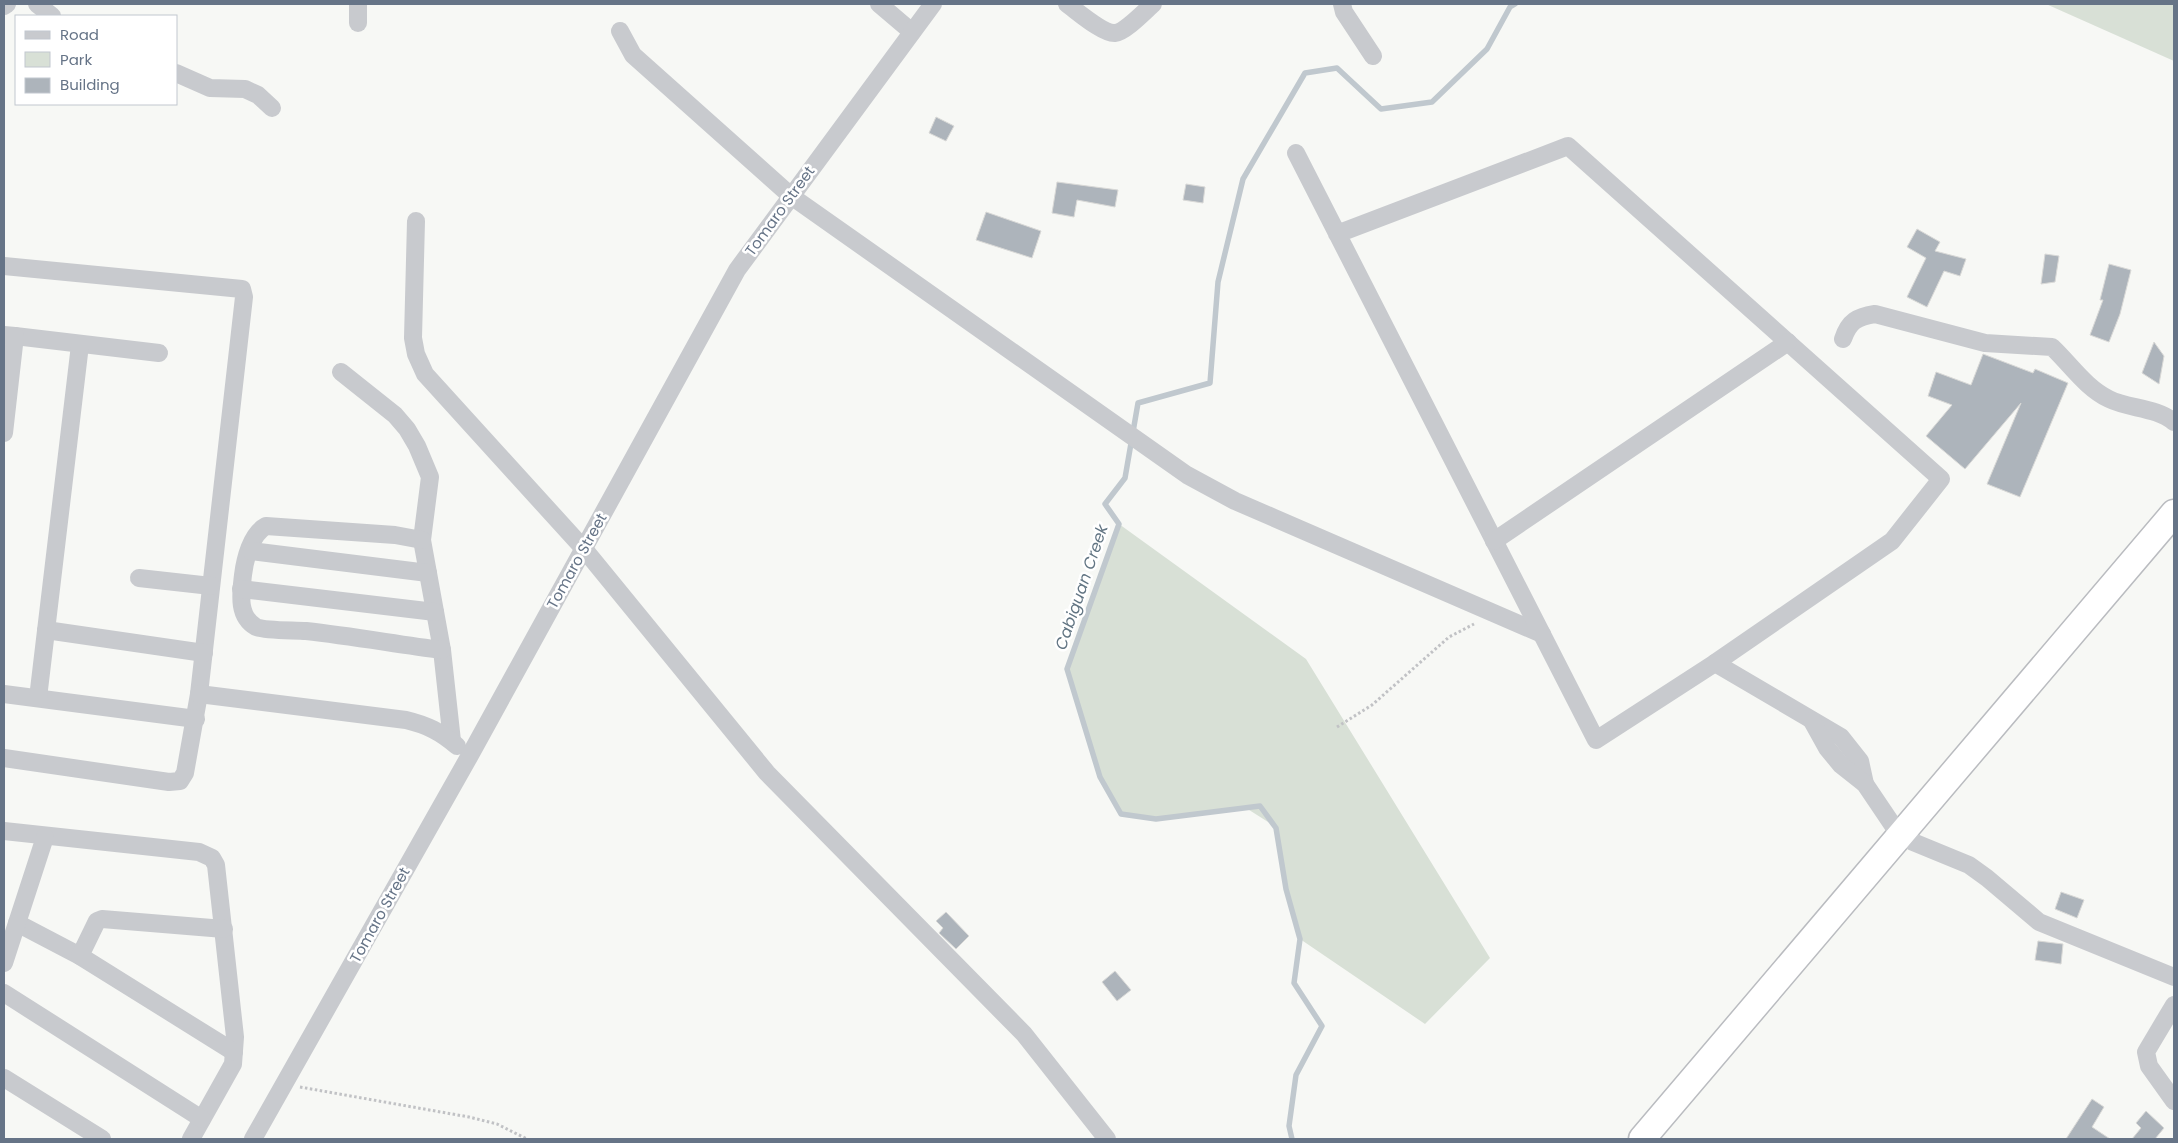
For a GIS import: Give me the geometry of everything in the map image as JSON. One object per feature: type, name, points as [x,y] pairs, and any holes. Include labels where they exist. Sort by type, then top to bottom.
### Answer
[{"type":"highway","points":[[1660,1139],[2174,513]]},
{"type":"highway","points":[[1642,1139],[2174,534]]},
{"type":"street","points":[[37,4],[51,15]]},
{"type":"street","points":[[358,4],[358,23]]},
{"type":"street","points":[[879,4],[912,32]]},
{"type":"street","name":"Tomaro Street","points":[[253,1139],[469,757],[737,270],[933,4]]},
{"type":"street","points":[[1068,4],[1106,30],[1114,33],[1122,31],[1153,4]]},
{"type":"street","points":[[1342,4],[1344,12],[1373,56]]},
{"type":"street","points":[[620,31],[634,55],[791,196],[1187,475],[1235,501],[1542,634]]},
{"type":"street","points":[[178,74],[210,88],[245,89],[258,95],[272,108]]},
{"type":"street","points":[[1296,153],[1596,740],[1715,663],[1892,541],[1941,479],[1568,146],[1338,234]]},
{"type":"street","points":[[416,221],[413,338],[416,354],[425,374],[584,549],[767,773],[1024,1034],[1107,1139]]},
{"type":"street","points":[[4,266],[242,289],[244,303],[196,719],[185,773],[180,781],[169,782],[4,758]]},
{"type":"street","points":[[1843,339],[1847,327],[1858,317],[1875,314],[1985,343],[2052,348],[2092,389],[2110,400],[2146,409],[2174,422]]},
{"type":"street","points":[[4,433],[10,336],[160,353]]},
{"type":"street","points":[[1494,541],[1788,342]]},
{"type":"street","points":[[38,698],[80,344]]},
{"type":"street","points":[[341,372],[395,415],[407,429],[430,477],[422,540],[442,650],[452,741]]},
{"type":"street","points":[[422,540],[395,535],[266,526],[260,529],[246,557],[242,608],[246,617],[257,627],[306,631],[442,650]]},
{"type":"street","points":[[250,551],[428,573]]},
{"type":"street","points":[[138,578],[211,586]]},
{"type":"street","points":[[242,589],[435,612]]},
{"type":"street","points":[[46,630],[204,653]]},
{"type":"street","points":[[1715,663],[1812,721],[1827,748],[1841,765],[1864,784],[1894,827],[1907,838],[1969,865],[2039,922],[2174,977]]},
{"type":"street","points":[[4,694],[196,719]]},
{"type":"street","points":[[199,694],[406,720],[428,725],[452,741],[469,757]]},
{"type":"street","points":[[4,831],[206,854],[216,864],[224,929],[234,1052],[231,1070],[191,1139]]},
{"type":"street","points":[[4,963],[44,837]]},
{"type":"street","points":[[80,956],[97,921],[102,919],[224,929]]},
{"type":"street","points":[[17,923],[80,956],[234,1052]]},
{"type":"street","points":[[4,993],[202,1119]]},
{"type":"street","points":[[2174,1005],[2146,1052],[2149,1066],[2174,1101]]},
{"type":"street","points":[[4,1078],[102,1139]]},
{"type":"path","points":[[1337,727],[1372,705],[1449,636],[1495,614]]},
{"type":"path","points":[[285,1084],[469,1116],[497,1124],[527,1139]]},
{"type":"green space","points":[[2046,4],[2174,4],[2174,61]]},
{"type":"green space","points":[[1119,524],[1306,659],[1490,958],[1425,1024],[1300,939],[1286,889],[1276,827],[1246,808],[1156,819],[1121,814],[1100,777],[1067,669]]},
{"type":"building","points":[[936,117],[954,126],[946,141],[929,133]]},
{"type":"building","points":[[1057,182],[1118,190],[1115,207],[1077,200],[1074,217],[1052,213]]},
{"type":"building","points":[[1186,184],[1205,187],[1203,203],[1183,200]]},
{"type":"building","points":[[986,212],[1041,231],[1032,258],[976,240]]},
{"type":"building","points":[[1917,229],[1940,242],[1935,251],[1966,259],[1960,276],[1944,271],[1927,307],[1907,297],[1926,258],[1907,247]]},
{"type":"building","points":[[2045,254],[2059,256],[2055,282],[2041,284]]},
{"type":"building","points":[[2109,264],[2131,270],[2120,314],[2109,342],[2090,335],[2103,300],[2100,300]]},
{"type":"building","points":[[2154,342],[2164,356],[2159,384],[2142,373]]},
{"type":"building","points":[[1983,354],[2033,373],[2035,369],[2068,383],[2020,497],[1987,484],[2021,403],[1965,469],[1926,436],[1952,405],[1928,396],[1936,372],[1971,385]]},
{"type":"building","points":[[2061,892],[2084,900],[2077,918],[2055,909]]},
{"type":"building","points":[[946,912],[969,936],[956,949],[939,933],[943,928],[936,921]]},
{"type":"building","points":[[2038,941],[2063,944],[2061,964],[2035,960]]},
{"type":"building","points":[[1115,971],[1131,990],[1117,1001],[1102,982]]},
{"type":"building","points":[[2092,1099],[2104,1107],[2092,1127],[2110,1139],[2066,1139]]},
{"type":"building","points":[[2146,1111],[2164,1128],[2155,1139],[2132,1139],[2141,1128],[2136,1123]]},
{"type":"waterway","name":"Cabiguan Creek","points":[[1292,1139],[1289,1126],[1296,1075],[1322,1026],[1294,983],[1300,939],[1286,889],[1276,828],[1260,806],[1156,819],[1121,814],[1100,777],[1067,669],[1119,524],[1105,504],[1125,478],[1138,403],[1210,383],[1218,282],[1243,179],[1305,73],[1337,68],[1381,109],[1432,102],[1487,49],[1510,7],[1515,4]]}]
